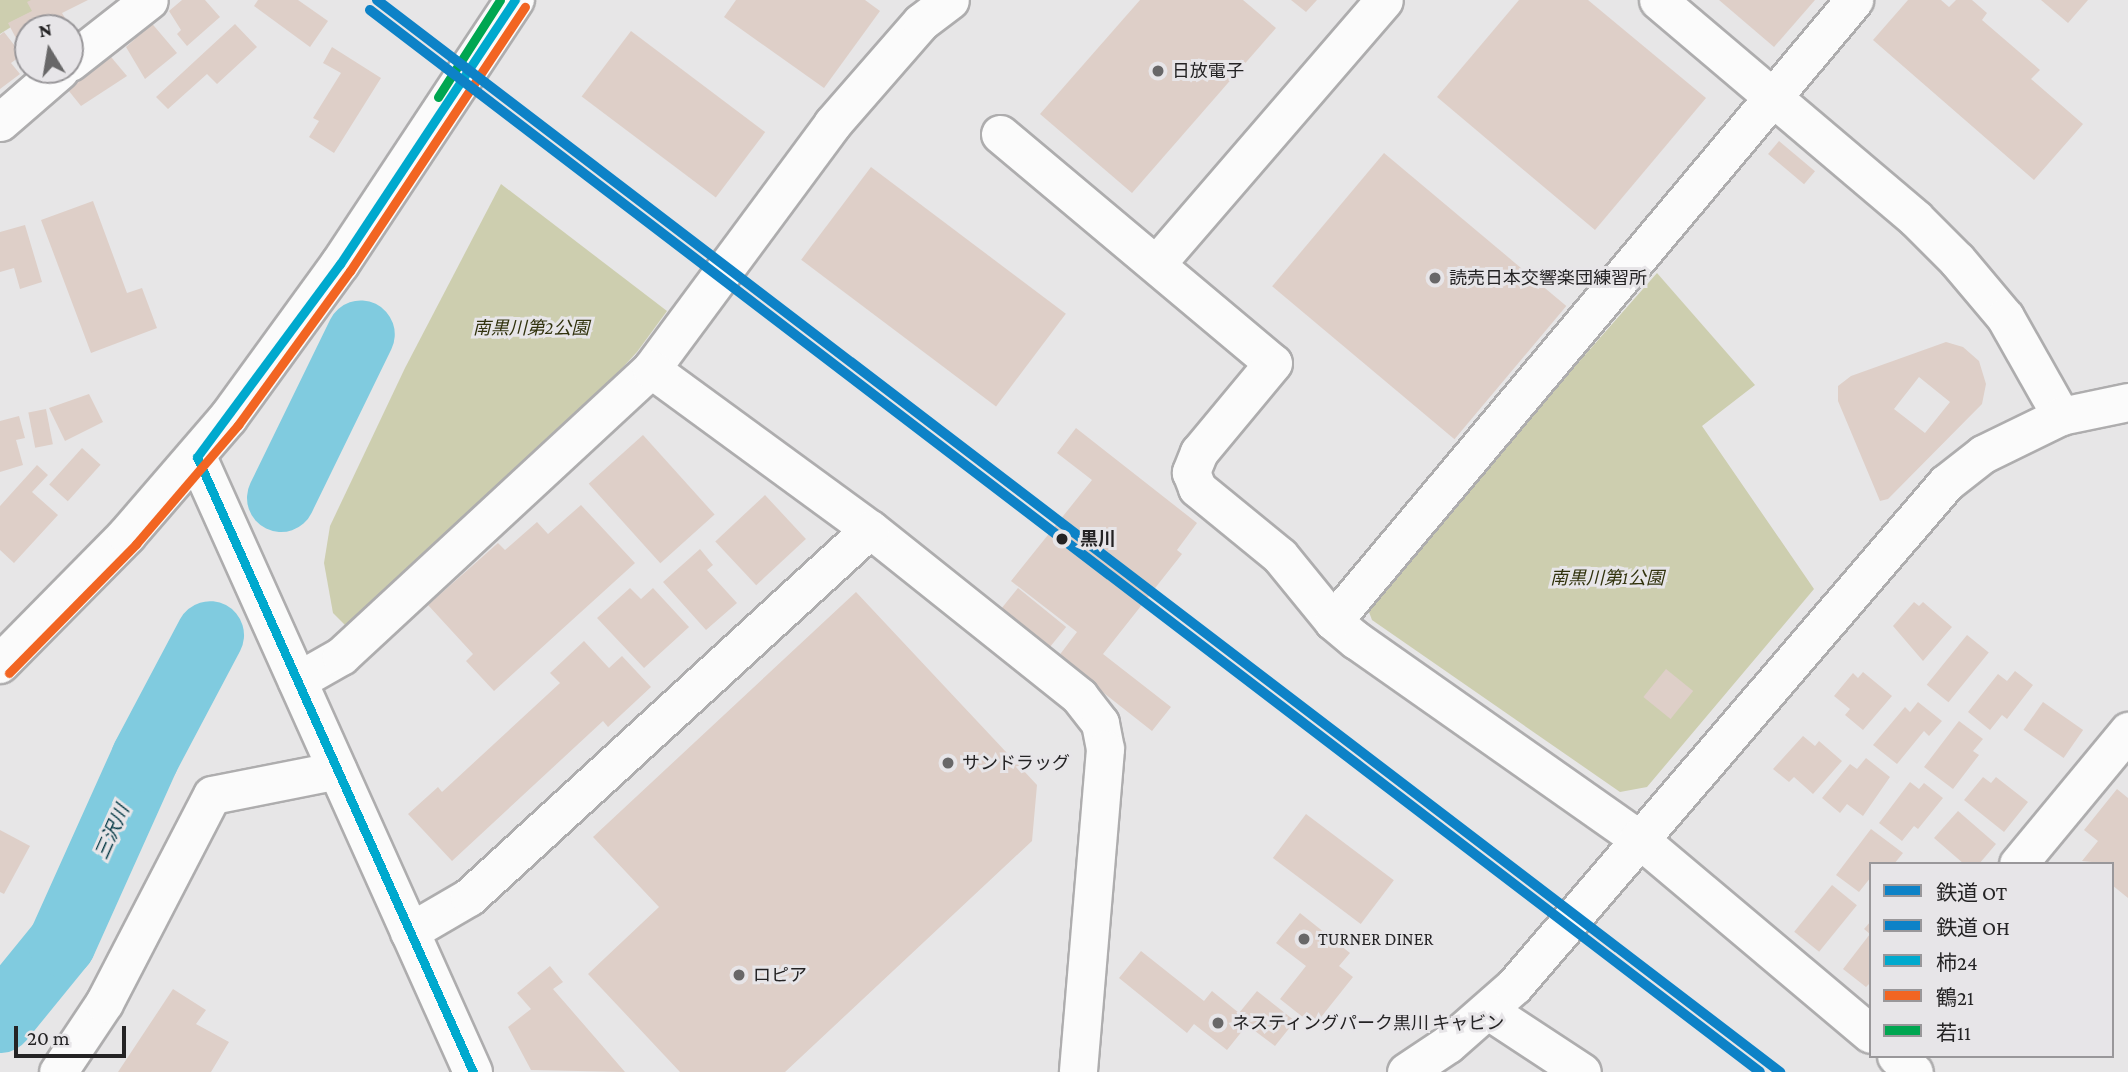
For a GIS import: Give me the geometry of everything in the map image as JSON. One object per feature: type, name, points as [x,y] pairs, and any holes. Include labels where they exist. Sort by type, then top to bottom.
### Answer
[{"type":"main road","points":[[0,664],[197,457],[340,264],[515,0]]},
{"type":"main road","points":[[197,457],[473,1072]]},
{"type":"street","points":[[84,51],[149,0]]},
{"type":"street","points":[[297,681],[341,656],[651,369],[832,124],[921,22],[950,0]]},
{"type":"street","points":[[1157,264],[1384,0]]},
{"type":"street","points":[[1658,0],[1957,260],[2005,317],[2061,416]]},
{"type":"street","points":[[1333,621],[1854,0]]},
{"type":"street","points":[[0,122],[44,84]]},
{"type":"street","points":[[1000,134],[1273,363],[1199,452],[1191,472],[1197,488],[1280,556],[1333,621],[1631,847],[1869,1032]]},
{"type":"street","points":[[651,369],[870,529],[1079,696],[1100,723],[1105,749],[1078,1072]]},
{"type":"street","points":[[1406,1072],[1489,1011],[1514,986],[1947,483],[1983,454],[2061,416],[2128,402]]},
{"type":"street","points":[[409,932],[469,897],[870,529]]},
{"type":"street","points":[[2020,862],[2128,731]]},
{"type":"street","points":[[58,1072],[104,1003],[212,795],[338,770]]},
{"type":"street","points":[[1489,1011],[1582,1072]]},
{"type":"street","points":[[1898,1058],[1913,1072]]},
{"type":"green space","points":[[0,0],[42,0],[44,6],[31,14],[14,14],[14,25],[0,34]]},
{"type":"green space","name":"南黒川第2公園","points":[[501,184],[667,311],[637,352],[562,433],[347,627],[333,613],[324,563],[330,526],[405,368]]},
{"type":"green space","name":"南黒川第1公園","points":[[1657,273],[1755,385],[1702,426],[1814,589],[1647,787],[1620,792],[1372,620],[1366,604]]},
{"type":"building","points":[[88,0],[63,14],[26,14],[32,11],[27,2]]},
{"type":"building","points":[[182,0],[205,0],[220,17],[187,46],[177,34],[181,30],[169,11]]},
{"type":"building","points":[[258,0],[298,0],[328,21],[310,47],[254,6]]},
{"type":"building","points":[[736,0],[865,0],[880,11],[824,88],[724,17]]},
{"type":"building","name":"日放電子","points":[[1140,0],[1243,0],[1276,28],[1132,193],[1040,114]]},
{"type":"building","points":[[1291,0],[1317,0],[1306,12]]},
{"type":"building","points":[[1519,0],[1588,0],[1706,98],[1595,230],[1437,97]]},
{"type":"building","points":[[1719,0],[1815,0],[1774,47]]},
{"type":"building","points":[[1908,0],[1941,0],[1949,7],[1956,0],[1972,0],[1987,13],[1982,20],[2040,70],[2031,79],[2083,124],[2034,180],[1873,40]]},
{"type":"building","points":[[2041,0],[2088,0],[2068,23]]},
{"type":"building","points":[[14,20],[14,34],[8,23]]},
{"type":"building","points":[[149,20],[177,53],[145,79],[126,47],[135,39],[131,35]]},
{"type":"building","points":[[235,24],[257,47],[217,84],[207,74],[168,109],[156,97]]},
{"type":"building","points":[[631,31],[765,132],[716,198],[582,96]]},
{"type":"building","points":[[4,32],[14,45],[14,61],[11,63],[14,67],[14,78],[0,89],[0,35]]},
{"type":"building","points":[[332,47],[381,78],[334,153],[309,137],[319,121],[313,118],[341,73],[323,63]]},
{"type":"building","points":[[106,51],[127,76],[81,106],[64,85],[84,84],[84,69]]},
{"type":"building","points":[[1779,141],[1815,171],[1804,184],[1768,154]]},
{"type":"building","points":[[1384,153],[1566,306],[1454,439],[1272,286]]},
{"type":"building","points":[[871,167],[1066,314],[996,406],[801,260]]},
{"type":"building","points":[[93,201],[127,293],[142,288],[157,328],[91,353],[41,220]]},
{"type":"building","points":[[25,225],[42,282],[20,289],[14,268],[0,272],[0,232]]},
{"type":"building","points":[[1946,342],[1963,347],[1979,361],[1986,384],[1982,404],[1888,499],[1880,501],[1838,401],[1838,386],[1851,376]],"holes":[[[1919,377],[1950,402],[1925,433],[1894,409]]]},
{"type":"building","points":[[89,394],[103,422],[65,441],[49,408]]},
{"type":"building","points":[[46,409],[53,444],[35,448],[28,412]]},
{"type":"building","points":[[19,416],[25,438],[16,440],[23,465],[0,472],[0,421]]},
{"type":"building","points":[[1076,428],[1197,523],[1177,550],[1182,554],[1103,654],[1171,707],[1152,731],[1058,657],[1077,632],[1011,581],[1092,480],[1057,453]]},
{"type":"building","points":[[643,435],[715,515],[660,563],[589,484]]},
{"type":"building","points":[[82,448],[101,465],[68,501],[49,484]]},
{"type":"building","points":[[37,465],[48,475],[32,492],[58,515],[14,563],[0,550],[0,506]]},
{"type":"building","points":[[765,495],[806,539],[756,585],[715,541]]},
{"type":"building","points":[[581,505],[635,563],[494,691],[466,661],[473,654],[428,605],[498,543],[505,550],[537,522],[548,534]]},
{"type":"building","points":[[700,549],[713,565],[707,570],[737,603],[706,630],[663,582]]},
{"type":"building","points":[[630,588],[641,599],[653,588],[689,627],[644,668],[597,618]]},
{"type":"building","points":[[1018,588],[1066,627],[1049,649],[1000,610]]},
{"type":"building","points":[[856,592],[1037,785],[1032,841],[785,1072],[680,1072],[588,974],[659,907],[593,837]]},
{"type":"building","points":[[1914,602],[1919,606],[1923,602],[1952,627],[1923,661],[1893,626]]},
{"type":"building","points":[[1967,635],[1989,653],[1948,702],[1927,685]]},
{"type":"building","points":[[584,641],[609,668],[622,656],[651,687],[608,727],[603,721],[452,861],[408,814],[438,787],[442,792],[560,683],[550,673]]},
{"type":"building","points":[[1666,669],[1693,691],[1671,719],[1643,697]]},
{"type":"building","points":[[2015,671],[2033,685],[2007,719],[2002,715],[1990,730],[1968,712],[1998,674],[2007,681]]},
{"type":"building","points":[[1863,672],[1892,696],[1863,730],[1845,715],[1850,709],[1834,696],[1853,673],[1858,678]]},
{"type":"building","points":[[1918,702],[1942,721],[1929,736],[1924,731],[1897,764],[1873,745],[1905,707],[1910,712]]},
{"type":"building","points":[[2043,702],[2083,730],[2064,758],[2023,730]]},
{"type":"building","points":[[1959,721],[1983,739],[1973,751],[1979,755],[1953,789],[1924,767]]},
{"type":"building","points":[[1803,736],[1815,746],[1819,741],[1842,761],[1813,794],[1794,777],[1789,782],[1773,769]]},
{"type":"building","points":[[1866,758],[1890,777],[1863,816],[1847,804],[1840,813],[1822,798],[1850,764],[1857,769]]},
{"type":"building","points":[[1983,777],[1991,783],[1996,777],[2028,802],[2004,832],[1964,800]]},
{"type":"building","points":[[1910,782],[1919,789],[1924,783],[1943,798],[1918,829],[1914,826],[1902,841],[1879,823]]},
{"type":"building","points":[[2117,789],[2128,798],[2128,898],[2114,887],[2114,862],[2082,861],[2098,841],[2084,830]]},
{"type":"building","points":[[1958,811],[1996,844],[1981,862],[1962,862],[1934,838]]},
{"type":"building","points":[[1306,814],[1394,880],[1361,924],[1273,858]]},
{"type":"building","points":[[1871,829],[1903,853],[1896,862],[1869,862],[1869,880],[1859,892],[1836,875]]},
{"type":"building","points":[[0,830],[30,846],[4,894],[0,892]]},
{"type":"building","points":[[1832,885],[1857,905],[1819,952],[1794,932]]},
{"type":"building","points":[[1300,913],[1350,953],[1339,966],[1353,977],[1314,1026],[1280,999],[1306,966],[1276,943]]},
{"type":"building","points":[[1869,935],[1869,984],[1866,987],[1843,969]]},
{"type":"building","points":[[1141,951],[1204,1001],[1212,991],[1239,1013],[1257,991],[1295,1021],[1275,1046],[1247,1025],[1227,1050],[1194,1024],[1187,1033],[1119,978]]},
{"type":"building","points":[[550,966],[563,982],[553,989],[625,1072],[531,1070],[508,1027],[531,1009],[517,993]]},
{"type":"building","points":[[173,989],[206,1010],[196,1024],[229,1042],[211,1072],[118,1072]]},
{"type":"waterway","name":"三沢川","points":[[281,498],[361,334]]},
{"type":"waterway","name":"三沢川","points":[[0,1019],[62,943],[145,758],[210,635]]},
{"type":"rail line","name":"OT","points":[[377,0],[1780,1072]]},
{"type":"rail line","name":"OH","points":[[370,10],[1760,1072]]},
{"type":"transit line","name":"若11","points":[[438,97],[500,0]]},
{"type":"transit line","name":"柿24","points":[[473,1072],[197,457],[340,264],[515,0]]},
{"type":"transit line","name":"鶴21","points":[[9,673],[136,544],[238,425],[350,271],[525,7]]},
{"type":"place","name":"日放電子","points":[[1158,71]]},
{"type":"place","name":"読売日本交響楽団練習所","points":[[1435,278]]},
{"type":"place","name":"黒川","points":[[1062,539]]},
{"type":"place","name":"サンドラッグ","points":[[948,763]]},
{"type":"place","name":"TURNER DINER","points":[[1304,939]]},
{"type":"place","name":"ロピア","points":[[739,975]]},
{"type":"place","name":"ネスティングパーク黒川 キャビン","points":[[1218,1023]]}]
